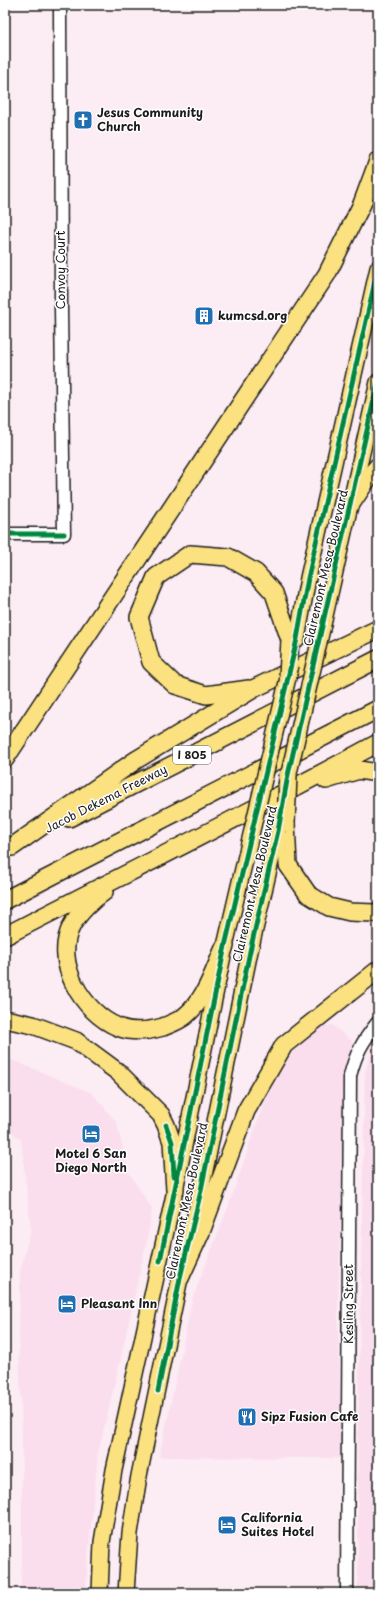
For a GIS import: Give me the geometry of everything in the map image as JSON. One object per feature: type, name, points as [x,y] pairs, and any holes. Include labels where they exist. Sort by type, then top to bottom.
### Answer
[{"type":"highway","points":[[5,759],[327,274],[362,204],[378,161]]},
{"type":"highway","points":[[351,504],[378,466]]},
{"type":"highway","points":[[255,688],[206,695],[175,685],[151,662],[139,617],[156,577],[190,554],[228,557],[256,573],[274,593],[293,639],[288,676]]},
{"type":"highway","points":[[9,849],[136,760],[255,688],[378,630]]},
{"type":"highway","name":"Jacob Dekema Freeway","points":[[9,849],[378,660]]},
{"type":"highway","points":[[5,900],[378,709]]},
{"type":"highway","points":[[5,936],[149,861],[292,782],[378,744]]},
{"type":"highway","points":[[292,782],[359,770],[378,773]]},
{"type":"highway","points":[[292,782],[282,827],[288,865],[308,894],[329,907],[350,912],[378,912]]},
{"type":"highway","points":[[149,861],[100,894],[72,925],[67,944],[67,964],[73,982],[91,1009],[106,1021],[119,1028],[134,1031],[153,1030],[170,1025],[184,1017],[202,998],[225,946]]},
{"type":"highway","points":[[180,1278],[201,1232],[246,1111],[284,1045],[378,970]]},
{"type":"highway","points":[[5,1019],[33,1025],[76,1041],[118,1072],[161,1115],[172,1142],[175,1190]]},
{"type":"main road","name":"Clairemont Mesa Boulevard","points":[[293,639],[378,268]]},
{"type":"main road","name":"Clairemont Mesa Boulevard","points":[[292,782],[322,629],[378,382]]},
{"type":"main road","name":"Clairemont Mesa Boulevard","points":[[100,1593],[102,1542],[109,1497],[175,1190],[225,946],[288,676]]},
{"type":"main road","name":"Clairemont Mesa Boulevard","points":[[126,1593],[130,1534],[139,1476],[180,1278],[200,1195],[250,951],[282,827]]},
{"type":"street","name":"Convoy Court","points":[[5,534],[64,534],[61,308],[60,5]]},
{"type":"street","name":"Kesling Street","points":[[347,1593],[350,1076],[355,1055],[378,1022]]},
{"type":"shaded area","points":[[332,1025],[352,1041],[350,1099],[342,1152],[338,1305],[341,1458],[159,1457],[192,1300],[229,1205],[260,1114],[282,1064],[315,1028]]},
{"type":"shaded area","points":[[376,1037],[378,1037],[378,1593],[358,1593],[358,1426],[365,1073]]},
{"type":"shaded area","points":[[5,1057],[92,1093],[117,1123],[128,1171],[152,1209],[147,1240],[98,1453],[86,1593],[20,1593],[22,1562],[22,1425],[19,1353],[20,1272],[31,1229],[21,1140],[5,1126]]},
{"type":"cycle path","points":[[160,1261],[225,946],[297,639],[308,578],[378,268]]},
{"type":"cycle path","points":[[158,1391],[180,1278],[200,1195],[250,951],[278,831],[288,775],[378,382]]},
{"type":"cycle path","points":[[5,534],[64,534]]},
{"type":"cycle path","points":[[166,1125],[172,1142],[174,1176]]},
{"type":"place","name":"Jesus Community Church","points":[[83,120]]},
{"type":"place","name":"kumcsd.org","points":[[204,316]]},
{"type":"place","name":"Motel 6 San Diego North","points":[[91,1134]]},
{"type":"place","name":"Pleasant Inn","points":[[67,1304]]},
{"type":"place","name":"Sipz Fusion Cafe","points":[[247,1417]]},
{"type":"place","name":"California Suites Hotel","points":[[227,1525]]}]
